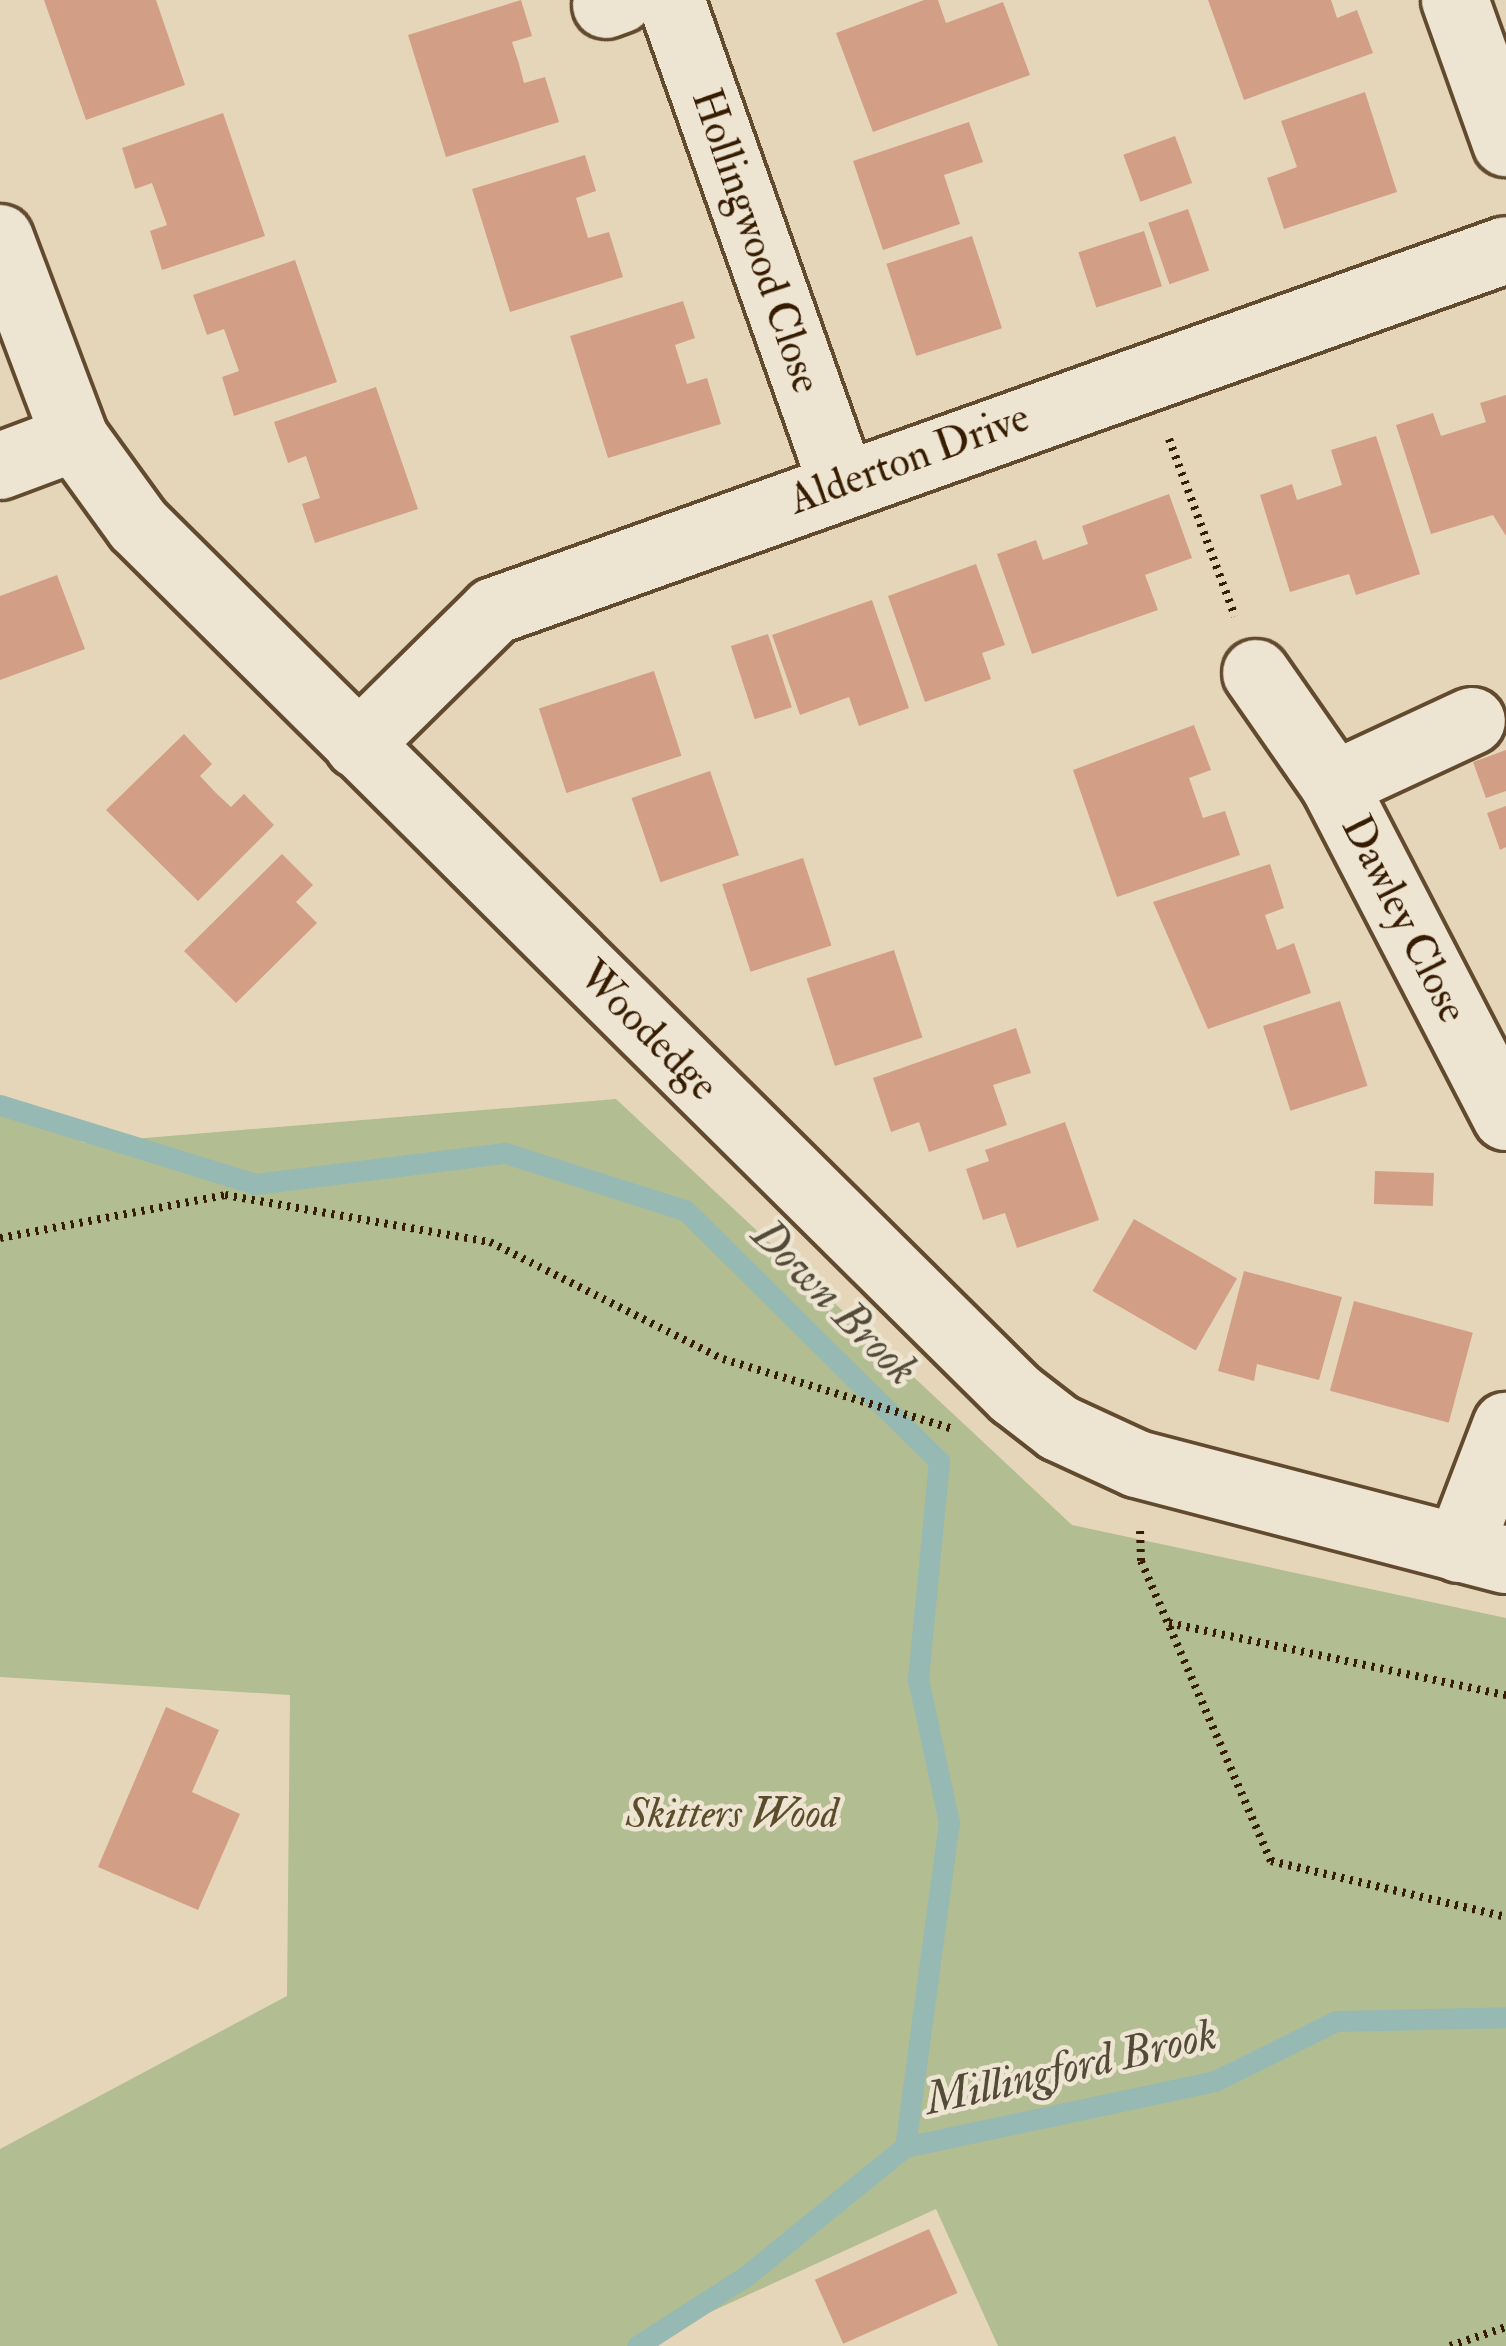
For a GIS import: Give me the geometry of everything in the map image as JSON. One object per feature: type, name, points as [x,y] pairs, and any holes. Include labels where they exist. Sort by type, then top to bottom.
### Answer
[{"type":"street","name":"Hollingwood Close","points":[[671,0],[841,482]]},
{"type":"street","points":[[1455,0],[1506,143]]},
{"type":"street","name":"Woodedge","points":[[0,238],[75,438],[138,525],[1015,1394],[1059,1428],[1137,1464],[1483,1554]]},
{"type":"street","name":"Alderton Drive","points":[[358,745],[494,611],[841,482],[1506,250]]},
{"type":"street","points":[[0,466],[75,438]]},
{"type":"street","name":"Dawley Close","points":[[1256,673],[1334,785],[1506,1117]]},
{"type":"street","name":"Dawley Close","points":[[1334,785],[1472,721]]},
{"type":"street","points":[[1483,1554],[1506,1426]]},
{"type":"path","points":[[1145,375],[1256,673]]},
{"type":"path","points":[[0,1238],[225,1195],[490,1242],[723,1359],[963,1431]]},
{"type":"path","points":[[1137,1464],[1141,1561],[1271,1861],[1506,1918]]},
{"type":"path","points":[[1168,1623],[1506,1695]]},
{"type":"path","points":[[1450,2346],[1506,2327]]},
{"type":"green space","name":"Skitters Wood","points":[[616,1099],[1072,1525],[1506,1618],[1506,2346],[998,2346],[936,2209],[636,2346],[0,2346],[0,2149],[287,1996],[290,1695],[0,1677],[0,1107],[85,1143]]},
{"type":"building","points":[[44,0],[156,0],[185,85],[86,120]]},
{"type":"building","points":[[521,0],[532,36],[512,42],[524,83],[545,77],[559,122],[446,157],[408,35]]},
{"type":"building","points":[[924,0],[938,0],[946,23],[1003,2],[1030,75],[873,132],[836,33]]},
{"type":"building","points":[[1208,0],[1331,0],[1337,18],[1357,10],[1373,53],[1244,100]]},
{"type":"building","points":[[1365,92],[1397,192],[1284,229],[1267,178],[1297,167],[1281,121]]},
{"type":"building","points":[[223,113],[265,236],[162,270],[150,231],[167,225],[152,183],[135,189],[122,148]]},
{"type":"building","points":[[969,122],[983,162],[944,175],[960,224],[883,250],[853,161]]},
{"type":"building","points":[[1175,136],[1192,183],[1140,202],[1123,155]]},
{"type":"building","points":[[585,155],[596,191],[576,198],[588,238],[609,232],[623,277],[510,312],[472,189]]},
{"type":"building","points":[[1188,209],[1209,270],[1169,284],[1148,223]]},
{"type":"building","points":[[1144,231],[1162,286],[1096,307],[1078,252]]},
{"type":"building","points":[[972,236],[1002,328],[916,356],[886,264]]},
{"type":"building","points":[[295,260],[337,382],[234,416],[222,377],[239,371],[224,329],[207,335],[193,295]]},
{"type":"building","points":[[683,301],[695,338],[675,345],[687,384],[707,378],[721,424],[608,458],[570,336]]},
{"type":"building","points":[[376,387],[418,509],[315,543],[302,504],[320,498],[306,456],[288,463],[274,422]]},
{"type":"building","points":[[1506,395],[1506,536],[1493,515],[1431,534],[1396,425],[1433,413],[1441,436],[1486,422],[1480,403]]},
{"type":"building","points":[[1376,436],[1420,574],[1356,595],[1349,574],[1290,592],[1260,495],[1292,484],[1297,500],[1342,485],[1331,450]]},
{"type":"building","points":[[1169,494],[1192,558],[1145,575],[1158,610],[1032,654],[997,554],[1036,540],[1043,560],[1088,544],[1082,526]]},
{"type":"building","points":[[976,564],[1005,645],[982,653],[991,679],[925,702],[888,596]]},
{"type":"building","points":[[57,575],[85,649],[0,680],[0,596]]},
{"type":"building","points":[[872,600],[909,708],[859,726],[849,697],[800,715],[772,635]]},
{"type":"building","points":[[768,634],[792,707],[755,719],[731,646]]},
{"type":"building","points":[[654,671],[682,756],[566,793],[539,708]]},
{"type":"building","points":[[1194,725],[1211,770],[1189,778],[1203,818],[1225,811],[1240,855],[1117,897],[1073,770]]},
{"type":"building","points":[[184,734],[212,764],[200,776],[216,793],[231,807],[244,794],[274,825],[198,901],[106,810]]},
{"type":"building","points":[[1506,750],[1506,791],[1486,798],[1473,762]]},
{"type":"building","points":[[710,771],[739,855],[660,882],[632,798]]},
{"type":"building","points":[[1506,806],[1506,847],[1500,850],[1487,813]]},
{"type":"building","points":[[282,854],[313,885],[296,902],[317,923],[236,1003],[184,951]]},
{"type":"building","points":[[803,858],[831,945],[751,972],[722,884]]},
{"type":"building","points":[[1270,864],[1284,908],[1265,915],[1277,950],[1294,943],[1311,993],[1208,1029],[1153,902]]},
{"type":"building","points":[[894,950],[922,1037],[835,1066],[807,978]]},
{"type":"building","points":[[1340,1001],[1368,1086],[1290,1111],[1263,1026]]},
{"type":"building","points":[[1016,1028],[1031,1073],[993,1085],[1007,1125],[929,1152],[919,1122],[891,1132],[873,1078]]},
{"type":"building","points":[[1065,1122],[1099,1220],[1017,1248],[1005,1213],[983,1220],[966,1169],[989,1161],[985,1150]]},
{"type":"building","points":[[1375,1171],[1434,1173],[1433,1206],[1374,1204]]},
{"type":"building","points":[[1134,1219],[1237,1278],[1196,1350],[1092,1291]]},
{"type":"building","points":[[1244,1271],[1342,1297],[1319,1380],[1257,1364],[1254,1381],[1218,1371]]},
{"type":"building","points":[[1354,1301],[1473,1333],[1449,1423],[1330,1391]]},
{"type":"building","points":[[166,1707],[219,1730],[192,1792],[240,1814],[198,1910],[98,1867]]},
{"type":"building","points":[[929,2229],[957,2293],[843,2344],[815,2280]]},
{"type":"waterway","name":"Down Brook","points":[[0,1105],[255,1184],[505,1153],[685,1210],[939,1461],[918,1679],[949,1822],[905,2147]]},
{"type":"waterway","name":"Millingford Brook","points":[[637,2346],[746,2276],[905,2147],[1215,2081],[1336,2021],[1506,2017]]}]
